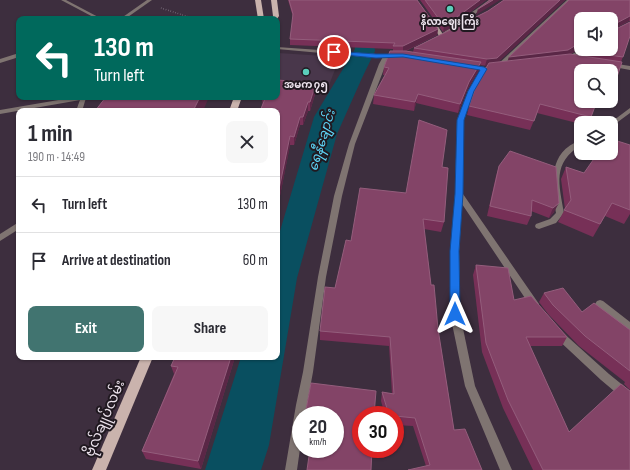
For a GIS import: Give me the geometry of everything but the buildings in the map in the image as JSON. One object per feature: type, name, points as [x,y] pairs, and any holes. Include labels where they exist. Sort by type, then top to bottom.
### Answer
[{"type":"main road","points":[[258,0],[261,16]]},
{"type":"main road","points":[[274,0],[276,16]]},
{"type":"main road","points":[[429,42],[442,36],[430,19]]},
{"type":"main road","points":[[462,65],[484,69]]},
{"type":"main road","name":"ဗိုလ်‌ချုပ်‌လမ်း","points":[[99,470],[146,360]]},
{"type":"street","points":[[63,0],[94,16]]},
{"type":"street","points":[[126,16],[150,0]]},
{"type":"street","points":[[442,36],[492,0]]},
{"type":"street","points":[[499,66],[569,0]]},
{"type":"street","points":[[442,36],[472,22]]},
{"type":"street","points":[[280,48],[376,56],[403,56]]},
{"type":"street","points":[[567,59],[574,55]]},
{"type":"street","points":[[0,61],[16,56]]},
{"type":"street","points":[[291,470],[301,405],[308,372],[322,277],[338,196],[352,144],[386,56]]},
{"type":"street","points":[[560,60],[575,60]]},
{"type":"street","points":[[506,65],[484,69],[471,91],[460,120],[459,194],[455,251],[455,314],[470,386],[506,470]]},
{"type":"street","points":[[618,66],[630,68]]},
{"type":"street","points":[[22,108],[67,100]]},
{"type":"street","points":[[0,112],[16,109]]},
{"type":"street","points":[[618,119],[630,110]]},
{"type":"street","points":[[539,226],[553,221],[560,213],[556,174],[560,161],[570,148],[574,146]]},
{"type":"street","points":[[459,194],[527,296],[542,314]]},
{"type":"street","points":[[0,238],[16,227]]},
{"type":"street","points":[[600,304],[630,327]]},
{"type":"street","points":[[552,327],[604,377],[630,397]]},
{"type":"path","points":[[157,7],[186,16]]},
{"type":"shaded area","name":"အမက ၇၅","points":[[280,53],[340,57],[327,90],[280,87]]},
{"type":"water","name":"ရေနီချောင်း","points":[[373,35],[375,51],[337,134],[297,278],[269,445],[261,470],[205,470],[240,360],[280,360],[280,231],[314,117],[355,49],[353,36]]},
{"type":"place","name":"နီလာ‌ဈေးကြီး","points":[[450,9]]},
{"type":"place","name":"အမက ၇၅","points":[[306,72]]},
{"type":"route","points":[[334,52],[376,56],[403,56],[484,69],[471,91],[460,120],[459,194],[455,251],[455,314]]}]
